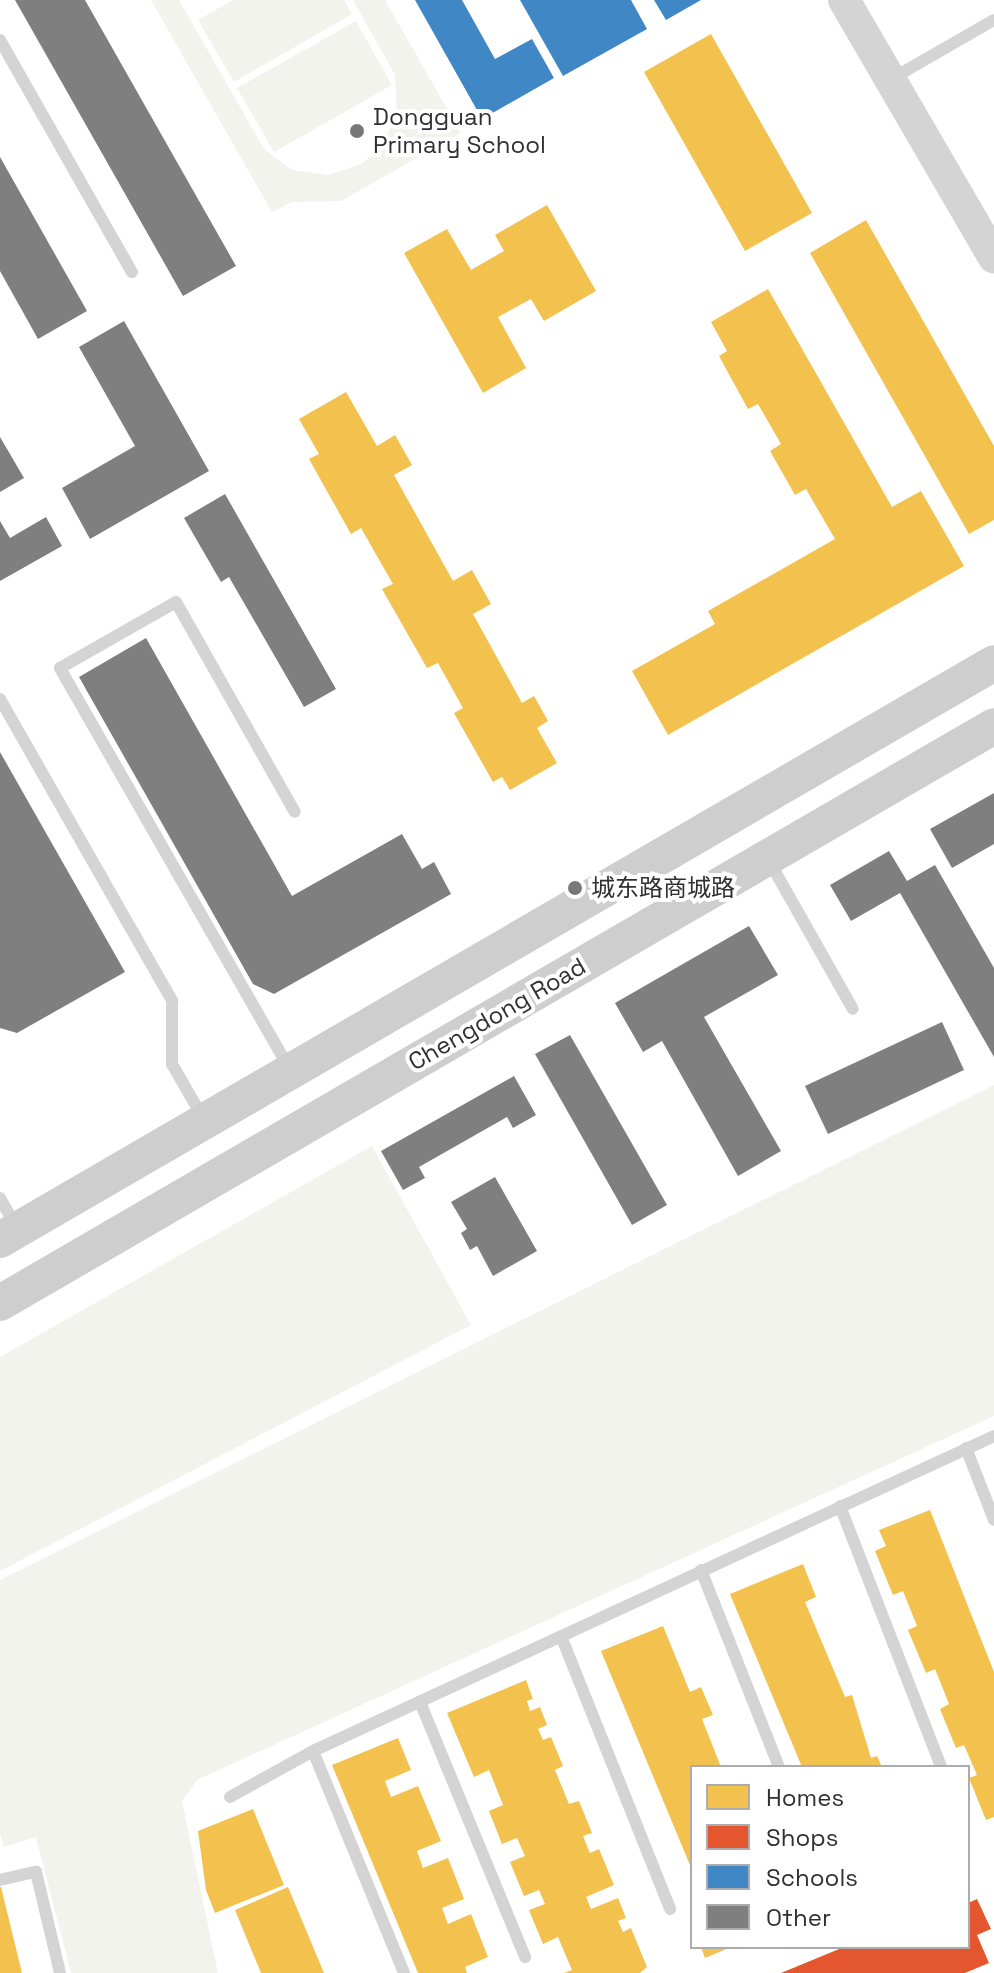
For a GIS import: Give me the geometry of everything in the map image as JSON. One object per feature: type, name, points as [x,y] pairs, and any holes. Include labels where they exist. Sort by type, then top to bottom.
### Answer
[{"type":"main road","points":[[9,1235],[994,663]]},
{"type":"main road","name":"Chengdong Road","points":[[0,1303],[994,726]]},
{"type":"street","points":[[844,0],[994,258]]},
{"type":"lane","points":[[890,79],[994,20]]},
{"type":"lane","points":[[0,40],[132,272]]},
{"type":"lane","points":[[291,1071],[60,668],[176,602],[295,812]]},
{"type":"lane","points":[[0,699],[172,1001],[172,1064],[205,1121]]},
{"type":"lane","points":[[767,858],[853,1009]]},
{"type":"lane","points":[[0,1198],[9,1235]]},
{"type":"lane","points":[[230,1797],[313,1751],[994,1436]]},
{"type":"lane","points":[[966,1448],[994,1520]]},
{"type":"lane","points":[[840,1506],[940,1765]]},
{"type":"lane","points":[[701,1570],[778,1765]]},
{"type":"lane","points":[[561,1636],[670,1909]]},
{"type":"lane","points":[[420,1702],[525,1957]]},
{"type":"lane","points":[[313,1751],[404,1973]]},
{"type":"lane","points":[[0,1880],[36,1872],[60,1973]]},
{"type":"shaded area","points":[[151,0],[179,0],[264,149],[292,170],[328,175],[361,164],[378,151],[397,115],[395,75],[353,0],[385,0],[461,133],[341,201],[292,202],[272,212]]},
{"type":"shaded area","points":[[233,0],[344,0],[352,14],[234,82],[198,20]]},
{"type":"shaded area","points":[[356,21],[392,85],[274,152],[237,88]]},
{"type":"shaded area","points":[[994,1085],[994,1416],[197,1780],[182,1801],[218,1973],[71,1973],[36,1837],[4,1847],[0,1834],[0,1580]]},
{"type":"shaded area","points":[[372,1146],[471,1325],[0,1571],[0,1357]]},
{"type":"building: Homes","points":[[711,34],[812,213],[745,251],[644,72]]},
{"type":"building: Homes","points":[[547,205],[596,291],[544,321],[531,299],[498,317],[526,368],[483,393],[404,253],[447,229],[471,270],[504,251],[495,235]]},
{"type":"building: Homes","points":[[866,220],[994,446],[994,520],[969,534],[810,253]]},
{"type":"building: Homes","points":[[768,289],[892,507],[921,491],[964,566],[668,735],[632,671],[715,624],[708,611],[835,539],[806,489],[795,495],[770,451],[781,444],[758,404],[748,409],[719,356],[727,351],[711,322]]},
{"type":"building: Homes","points":[[346,392],[377,446],[395,435],[412,465],[394,475],[453,581],[472,570],[491,604],[473,614],[522,703],[534,696],[548,721],[537,728],[557,763],[510,790],[502,777],[493,782],[454,713],[463,708],[438,663],[427,668],[382,589],[393,584],[361,528],[351,534],[309,459],[319,454],[299,419]]},
{"type":"building: Homes","points":[[930,1510],[994,1672],[994,1817],[986,1820],[970,1780],[977,1775],[964,1745],[956,1748],[940,1709],[949,1704],[935,1669],[926,1673],[908,1630],[917,1626],[903,1591],[893,1595],[875,1551],[886,1546],[879,1530]]},
{"type":"building: Homes","points":[[803,1564],[816,1597],[805,1602],[845,1697],[852,1695],[871,1758],[877,1756],[881,1765],[801,1765],[730,1594]]},
{"type":"building: Homes","points":[[663,1626],[690,1692],[701,1687],[713,1715],[702,1719],[720,1765],[690,1765],[690,1865],[601,1651]]},
{"type":"building: Homes","points":[[526,1680],[533,1699],[527,1701],[530,1711],[540,1707],[547,1725],[538,1729],[543,1740],[551,1737],[563,1766],[555,1770],[569,1804],[579,1801],[592,1833],[583,1836],[590,1853],[599,1849],[614,1885],[586,1897],[591,1909],[618,1898],[626,1918],[618,1921],[623,1932],[631,1928],[647,1967],[640,1973],[564,1973],[572,1970],[558,1937],[543,1944],[529,1910],[545,1904],[539,1890],[524,1896],[510,1862],[525,1856],[517,1838],[502,1844],[489,1811],[503,1805],[489,1770],[474,1777],[447,1713]]},
{"type":"building: Homes","points":[[398,1738],[411,1770],[385,1781],[391,1797],[418,1786],[441,1841],[417,1851],[423,1868],[448,1858],[464,1899],[442,1908],[448,1924],[471,1914],[488,1957],[465,1967],[467,1973],[418,1973],[332,1765]]},
{"type":"building: Homes","points":[[253,1809],[284,1885],[215,1913],[206,1890],[198,1831]]},
{"type":"building: Homes","points":[[1,1887],[22,1973],[0,1973]]},
{"type":"building: Homes","points":[[288,1887],[324,1973],[261,1973],[235,1910]]},
{"type":"building: Homes","points":[[702,1949],[726,1949],[705,1958]]},
{"type":"building: Shops","points":[[977,1899],[991,1929],[977,1935],[989,1963],[965,1973],[781,1973],[839,1949],[970,1949],[970,1902]]},
{"type":"building: Schools","points":[[415,0],[462,0],[495,59],[532,39],[554,78],[482,119]]},
{"type":"building: Schools","points":[[520,0],[631,0],[647,29],[563,76]]},
{"type":"building: Schools","points":[[654,0],[701,0],[666,20]]},
{"type":"building: Other","points":[[15,0],[85,0],[236,266],[183,296]]},
{"type":"building: Other","points":[[0,157],[87,311],[38,339],[0,271]]},
{"type":"building: Other","points":[[124,321],[209,471],[90,539],[62,488],[135,446],[79,347]]},
{"type":"building: Other","points":[[0,437],[24,478],[0,492]]},
{"type":"building: Other","points":[[225,494],[336,689],[304,707],[229,577],[221,582],[184,518]]},
{"type":"building: Other","points":[[46,517],[62,546],[0,581],[0,521],[10,538]]},
{"type":"building: Other","points":[[146,638],[292,896],[402,834],[422,869],[434,862],[451,894],[274,994],[253,984],[79,677]]},
{"type":"building: Other","points":[[0,752],[125,972],[17,1033],[0,1028]]},
{"type":"building: Other","points":[[994,793],[994,844],[952,868],[930,829]]},
{"type":"building: Other","points":[[889,851],[907,881],[935,865],[994,968],[994,1057],[900,893],[851,921],[830,885]]},
{"type":"building: Other","points":[[749,926],[778,975],[704,1017],[781,1151],[738,1176],[662,1041],[643,1052],[615,1003]]},
{"type":"building: Other","points":[[942,1022],[964,1070],[828,1134],[805,1086]]},
{"type":"building: Other","points":[[570,1035],[667,1205],[632,1225],[535,1054]]},
{"type":"building: Other","points":[[514,1076],[536,1115],[513,1128],[507,1117],[419,1167],[425,1178],[403,1190],[381,1151]]},
{"type":"building: Other","points":[[495,1177],[537,1251],[493,1276],[477,1246],[470,1250],[461,1233],[467,1229],[451,1202]]},
{"type":"place","name":"Dongguan Primary School","points":[[357,131]]},
{"type":"place","name":"城东路商城路","points":[[575,888]]}]
